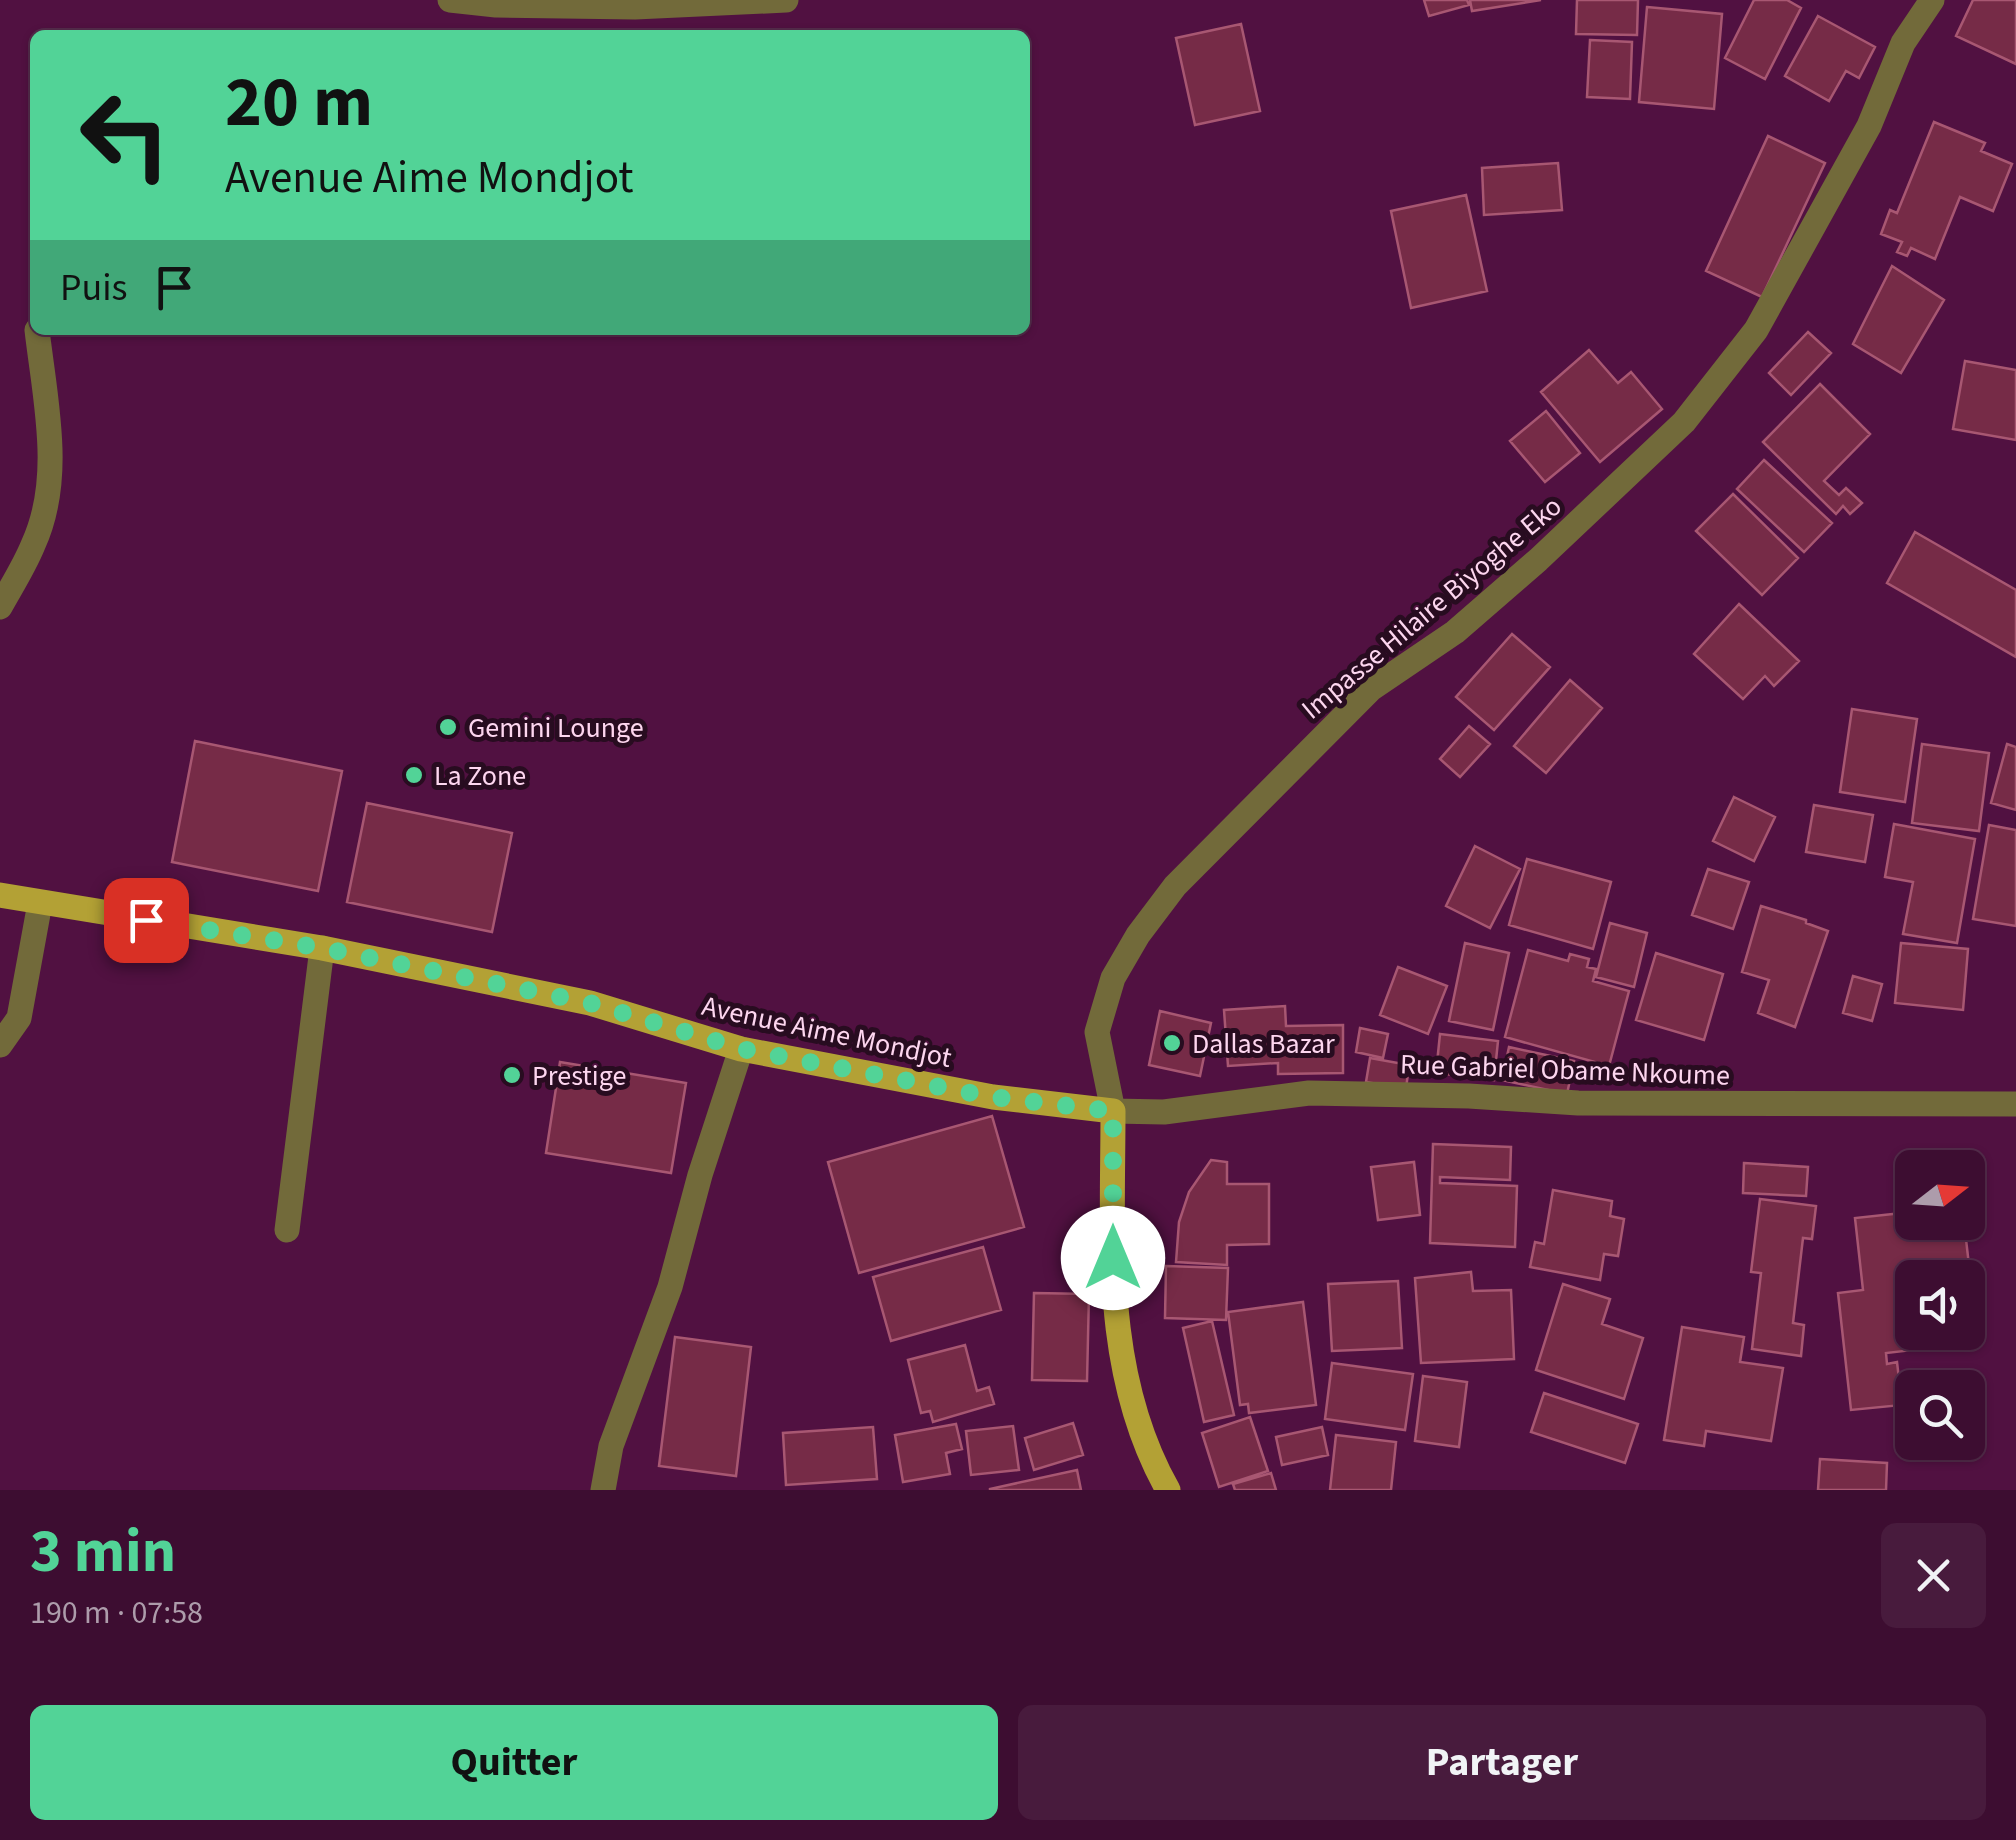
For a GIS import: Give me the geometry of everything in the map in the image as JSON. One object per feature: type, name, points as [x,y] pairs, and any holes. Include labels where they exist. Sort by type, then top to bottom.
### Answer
[{"type":"main road","name":"Avenue Aime Mondjot","points":[[0,895],[322,948],[590,1003],[742,1049],[992,1097],[1113,1111]]},
{"type":"main road","points":[[1113,1111],[1113,1286],[1119,1345],[1136,1420],[1150,1460],[1168,1490]]},
{"type":"street","points":[[450,0],[636,7],[786,0]]},
{"type":"street","name":"Impasse Hilaire Biyoghe Eko","points":[[1113,1111],[1097,1032],[1113,978],[1138,934],[1174,886],[1371,689],[1455,632],[1538,560],[1684,422],[1756,330],[1869,126],[1903,43],[1932,0]]},
{"type":"street","points":[[0,607],[34,544],[47,500],[48,427],[38,335]]},
{"type":"street","points":[[0,1046],[19,1018],[40,904]]},
{"type":"street","points":[[287,1230],[322,948]]},
{"type":"street","points":[[603,1490],[612,1446],[670,1286],[700,1175],[742,1049]]},
{"type":"street","name":"Rue Gabriel Obame Nkoume","points":[[1113,1111],[1164,1112],[1310,1093],[1578,1103],[2016,1104]]},
{"type":"building","points":[[1424,0],[1467,0],[1469,5],[1429,16]]},
{"type":"building","points":[[1470,0],[1541,0],[1472,11]]},
{"type":"building","points":[[1577,0],[1638,0],[1637,35],[1576,34]]},
{"type":"building","points":[[1754,0],[1787,0],[1801,8],[1765,79],[1725,58]]},
{"type":"building","points":[[1973,0],[2016,0],[2016,64],[1956,36]]},
{"type":"building","points":[[1647,7],[1722,14],[1714,109],[1639,102]]},
{"type":"building","points":[[1818,16],[1875,47],[1859,78],[1846,71],[1829,101],[1785,76]]},
{"type":"building","points":[[1241,24],[1260,111],[1195,125],[1176,38]]},
{"type":"building","points":[[1590,40],[1632,42],[1630,99],[1587,97]]},
{"type":"building","points":[[1934,122],[1985,143],[1981,151],[2012,164],[1993,211],[1960,197],[1935,259],[1911,248],[1907,256],[1897,252],[1902,242],[1881,234],[1890,210],[1897,213]]},
{"type":"building","points":[[1768,136],[1825,163],[1762,297],[1706,271]]},
{"type":"building","points":[[1558,163],[1562,210],[1484,215],[1482,168]]},
{"type":"building","points":[[1466,195],[1487,291],[1411,308],[1391,211]]},
{"type":"building","points":[[1892,266],[1944,300],[1901,373],[1853,344]]},
{"type":"building","points":[[1808,332],[1831,353],[1791,395],[1769,373]]},
{"type":"building","points":[[1589,350],[1618,383],[1631,372],[1662,409],[1600,462],[1541,392]]},
{"type":"building","points":[[1965,361],[2016,370],[2016,440],[1953,429]]},
{"type":"building","points":[[1820,384],[1870,434],[1824,481],[1839,495],[1846,488],[1862,503],[1850,514],[1843,506],[1836,514],[1763,442]]},
{"type":"building","points":[[1546,411],[1580,453],[1545,482],[1510,441]]},
{"type":"building","points":[[1764,460],[1832,523],[1804,552],[1737,489]]},
{"type":"building","points":[[1733,494],[1798,558],[1762,595],[1696,531]]},
{"type":"building","points":[[1915,532],[2016,590],[2016,657],[1887,583]]},
{"type":"building","points":[[1739,604],[1799,661],[1774,686],[1765,676],[1743,699],[1694,654]]},
{"type":"building","points":[[1512,634],[1550,667],[1494,730],[1456,697]]},
{"type":"building","points":[[1570,680],[1602,708],[1546,773],[1514,746]]},
{"type":"building","points":[[1852,709],[1917,719],[1905,802],[1840,792]]},
{"type":"building","points":[[1469,726],[1490,744],[1460,777],[1440,759]]},
{"type":"building","points":[[195,741],[342,771],[318,891],[172,862]]},
{"type":"building","points":[[1922,744],[1989,753],[1979,831],[1912,823]]},
{"type":"building","points":[[2007,744],[2016,747],[2016,810],[1991,803]]},
{"type":"building","points":[[1734,797],[1775,817],[1754,861],[1713,841]]},
{"type":"building","points":[[367,803],[512,833],[492,932],[347,902]]},
{"type":"building","points":[[1814,805],[1873,815],[1865,862],[1806,852]]},
{"type":"building","points":[[1894,824],[1975,839],[1957,943],[1903,934],[1913,882],[1885,877]]},
{"type":"building","points":[[1989,825],[2016,830],[2016,926],[1973,919]]},
{"type":"building","points":[[1475,846],[1520,869],[1490,928],[1446,906]]},
{"type":"building","points":[[1527,859],[1611,882],[1593,949],[1509,925]]},
{"type":"building","points":[[1708,869],[1749,882],[1733,929],[1692,915]]},
{"type":"building","points":[[1761,906],[1828,931],[1795,1027],[1758,1013],[1769,980],[1742,972]]},
{"type":"building","points":[[1610,923],[1647,933],[1634,987],[1596,977]]},
{"type":"building","points":[[1465,943],[1509,953],[1493,1030],[1449,1021]]},
{"type":"building","points":[[1901,943],[1968,949],[1963,1010],[1895,1003]]},
{"type":"building","points":[[1528,950],[1568,961],[1570,954],[1589,959],[1587,967],[1596,969],[1593,981],[1629,991],[1609,1066],[1505,1037]]},
{"type":"building","points":[[1656,953],[1723,974],[1704,1040],[1636,1020]]},
{"type":"building","points":[[1398,967],[1447,986],[1428,1034],[1380,1015]]},
{"type":"building","points":[[1853,976],[1882,984],[1872,1021],[1843,1013]]},
{"type":"building","points":[[1285,1006],[1286,1026],[1343,1025],[1343,1073],[1278,1074],[1278,1063],[1228,1066],[1224,1010]]},
{"type":"building","points":[[1160,1011],[1211,1023],[1200,1076],[1149,1065]]},
{"type":"building","points":[[1360,1028],[1388,1034],[1383,1058],[1356,1052]]},
{"type":"building","points":[[1440,1034],[1498,1041],[1494,1080],[1436,1073]]},
{"type":"building","points":[[1509,1047],[1574,1061],[1567,1094],[1502,1080]]},
{"type":"building","points":[[1370,1058],[1409,1065],[1406,1089],[1366,1082]]},
{"type":"building","points":[[560,1062],[686,1083],[671,1173],[546,1153]]},
{"type":"building","points":[[992,1116],[1024,1227],[859,1273],[828,1162]]},
{"type":"building","points":[[1433,1144],[1511,1147],[1510,1180],[1440,1177],[1440,1183],[1517,1186],[1515,1247],[1430,1243]]},
{"type":"building","points":[[1211,1160],[1227,1162],[1227,1184],[1269,1184],[1269,1244],[1227,1245],[1227,1265],[1176,1262],[1179,1222],[1189,1192]]},
{"type":"building","points":[[1414,1162],[1420,1215],[1378,1220],[1371,1167]]},
{"type":"building","points":[[1744,1163],[1808,1167],[1806,1196],[1743,1193]]},
{"type":"building","points":[[1553,1190],[1612,1201],[1610,1216],[1624,1219],[1618,1256],[1604,1254],[1600,1280],[1530,1267],[1535,1242],[1544,1244]]},
{"type":"building","points":[[1760,1199],[1816,1206],[1812,1239],[1803,1238],[1793,1323],[1804,1325],[1801,1356],[1752,1349],[1761,1273],[1751,1272]]},
{"type":"building","points":[[1895,1214],[1895,1240],[1966,1240],[1968,1260],[1895,1260],[1895,1350],[1913,1350],[1886,1353],[1887,1364],[1897,1362],[1895,1406],[1851,1410],[1838,1293],[1863,1290],[1855,1218]]},
{"type":"building","points":[[983,1247],[1001,1310],[891,1341],[873,1277]]},
{"type":"building","points":[[1166,1266],[1228,1268],[1226,1320],[1165,1318]]},
{"type":"building","points":[[1471,1272],[1473,1291],[1511,1290],[1514,1359],[1421,1363],[1415,1278]]},
{"type":"building","points":[[1398,1281],[1402,1348],[1332,1351],[1328,1284]]},
{"type":"building","points":[[1563,1284],[1610,1299],[1602,1324],[1643,1338],[1624,1399],[1536,1370]]},
{"type":"building","points":[[1034,1293],[1089,1294],[1087,1381],[1032,1380]]},
{"type":"building","points":[[1303,1302],[1316,1405],[1249,1413],[1248,1404],[1240,1405],[1228,1312]]},
{"type":"building","points":[[1212,1321],[1234,1415],[1204,1422],[1183,1328]]},
{"type":"building","points":[[1682,1327],[1744,1337],[1740,1362],[1783,1368],[1771,1441],[1706,1431],[1704,1446],[1664,1440]]},
{"type":"building","points":[[675,1337],[751,1347],[736,1476],[659,1466]]},
{"type":"building","points":[[965,1345],[977,1391],[989,1387],[994,1404],[933,1422],[930,1411],[921,1413],[908,1360]]},
{"type":"building","points":[[1332,1363],[1413,1374],[1405,1430],[1325,1419]]},
{"type":"building","points":[[1423,1376],[1467,1382],[1459,1447],[1415,1441]]},
{"type":"building","points":[[1544,1393],[1638,1424],[1625,1463],[1531,1432]]},
{"type":"building","points":[[1250,1417],[1268,1471],[1219,1487],[1202,1433]]},
{"type":"building","points":[[1073,1423],[1083,1455],[1034,1470],[1025,1438]]},
{"type":"building","points":[[956,1424],[962,1449],[946,1453],[950,1474],[903,1482],[895,1435]]},
{"type":"building","points":[[1013,1426],[1019,1470],[971,1475],[966,1431]]},
{"type":"building","points":[[873,1427],[877,1479],[786,1485],[783,1433]]},
{"type":"building","points":[[1322,1427],[1328,1455],[1282,1465],[1276,1437]]},
{"type":"building","points":[[1336,1435],[1396,1442],[1391,1490],[1330,1490]]},
{"type":"building","points":[[1820,1459],[1887,1463],[1886,1490],[1818,1490]]},
{"type":"building","points":[[1077,1470],[1081,1490],[990,1490],[990,1489]]},
{"type":"building","points":[[1271,1473],[1276,1490],[1235,1490],[1233,1484]]},
{"type":"place","name":"Gemini Lounge","points":[[448,727]]},
{"type":"place","name":"La Zone","points":[[414,775]]},
{"type":"place","name":"Dallas Bazar","points":[[1172,1043]]},
{"type":"place","name":"Prestige","points":[[512,1075]]},
{"type":"route","points":[[146,920],[322,948],[590,1003],[742,1049],[992,1097],[1113,1111],[1113,1258]]}]
